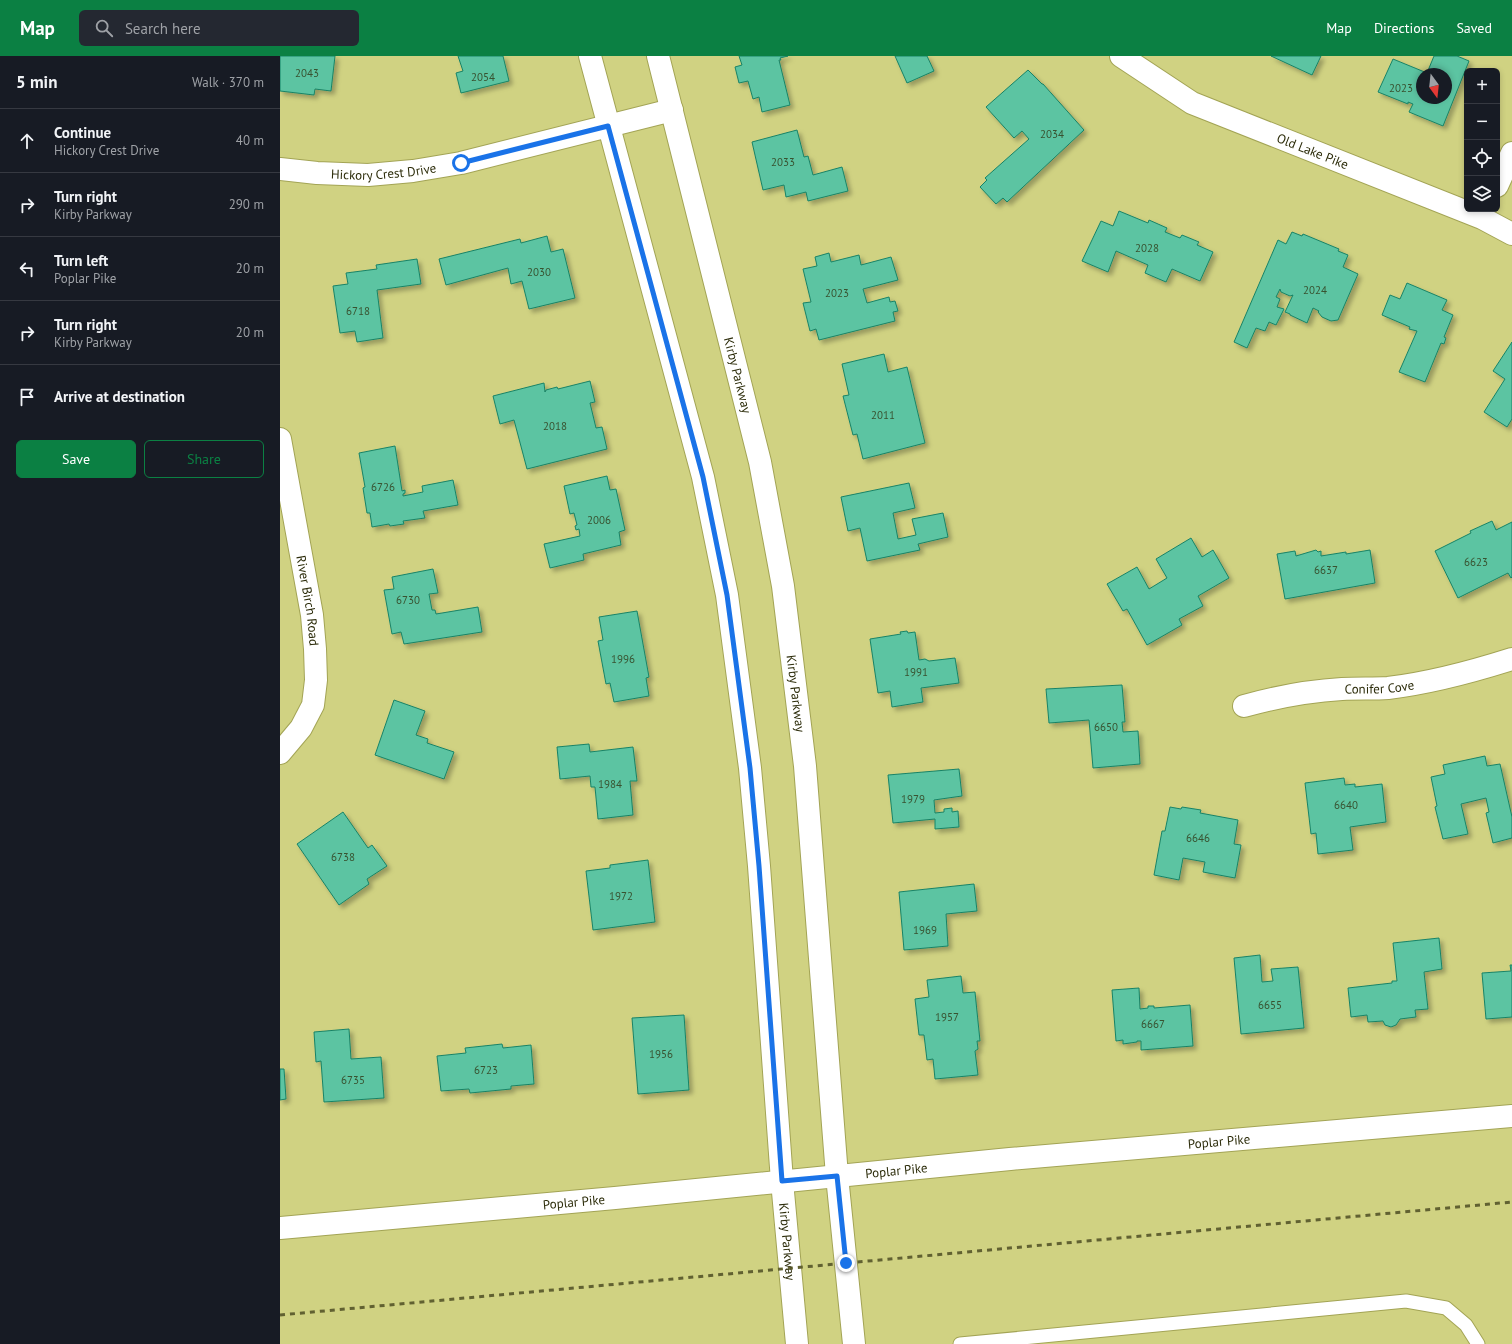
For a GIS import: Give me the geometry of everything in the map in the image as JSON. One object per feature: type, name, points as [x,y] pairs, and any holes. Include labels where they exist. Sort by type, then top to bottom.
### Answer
[{"type":"main road","name":"Kirby Parkway","points":[[590,56],[703,477],[727,595],[750,768],[782,1181],[797,1344]]},
{"type":"main road","name":"Kirby Parkway","points":[[658,56],[760,462],[783,586],[805,766],[837,1176],[854,1344]]},
{"type":"main road","name":"Old Lake Pike","points":[[1121,56],[1192,103],[1484,214],[1512,234]]},
{"type":"main road","name":"Hickory Crest Drive","points":[[280,169],[368,175],[413,171],[461,163],[672,110]]},
{"type":"main road","points":[[1500,179],[1512,153]]},
{"type":"main road","name":"River Birch Road","points":[[280,439],[312,615],[316,680],[312,705],[301,728],[280,753]]},
{"type":"main road","name":"Conifer Cove","points":[[1244,706],[1274,697],[1304,693],[1342,689],[1387,688],[1427,682],[1470,672],[1512,659]]},
{"type":"main road","name":"Poplar Pike","points":[[280,1228],[1010,1159],[1512,1116]]},
{"type":"lane","points":[[960,1344],[1406,1301],[1446,1308],[1466,1325],[1478,1344]]},
{"type":"building","points":[[280,56],[335,56],[331,91],[315,89],[314,95],[280,91]]},
{"type":"building","points":[[458,56],[503,56],[509,81],[461,93],[456,73],[463,71]]},
{"type":"building","points":[[739,56],[788,56],[780,58],[781,60],[779,60],[790,105],[762,112],[759,97],[753,99],[748,81],[739,83],[735,67],[742,65]]},
{"type":"building","points":[[895,56],[927,56],[934,71],[907,83]]},
{"type":"building","points":[[1271,56],[1321,56],[1312,75]]},
{"type":"building","points":[[1434,56],[1457,56],[1469,61],[1466,68],[1464,68],[1464,74],[1452,104],[1452,68],[1429,68]]},
{"type":"building","points":[[1393,59],[1416,68],[1416,104],[1452,104],[1443,126],[1409,112],[1413,104],[1408,102],[1408,104],[1378,92]]},
{"type":"building","points":[[1028,70],[1043,84],[1084,130],[1007,202],[1003,198],[996,204],[980,187],[987,180],[985,178],[1029,139],[1022,131],[1014,138],[986,107]]},
{"type":"building","points":[[797,130],[804,157],[808,156],[813,175],[842,167],[848,191],[808,201],[806,192],[786,197],[784,185],[763,190],[752,142]]},
{"type":"building","points":[[1119,211],[1148,223],[1149,220],[1167,228],[1165,232],[1180,238],[1182,235],[1199,242],[1197,245],[1213,252],[1200,281],[1172,269],[1166,282],[1145,273],[1148,265],[1116,251],[1108,272],[1082,261],[1101,221],[1113,226]]},
{"type":"building","points":[[1292,232],[1302,236],[1303,234],[1339,249],[1338,251],[1348,255],[1343,267],[1358,274],[1338,320],[1331,321],[1322,317],[1318,312],[1319,311],[1313,308],[1307,323],[1290,315],[1285,312],[1293,295],[1290,296],[1281,292],[1280,289],[1276,297],[1280,299],[1277,307],[1284,309],[1276,325],[1269,322],[1265,331],[1256,328],[1247,348],[1234,342],[1278,240],[1286,244]]},
{"type":"building","points":[[547,236],[551,252],[563,249],[575,298],[529,309],[522,281],[511,284],[508,268],[446,285],[439,259],[520,239],[521,243]]},
{"type":"building","points":[[829,253],[831,262],[859,255],[861,265],[891,257],[898,280],[863,289],[867,303],[889,297],[890,302],[895,301],[898,311],[893,312],[895,321],[819,340],[816,329],[810,331],[803,303],[811,302],[803,269],[817,266],[815,257]]},
{"type":"building","points":[[417,259],[421,284],[377,290],[383,338],[357,342],[355,331],[340,333],[333,286],[348,284],[346,273],[377,269],[376,265]]},
{"type":"building","points":[[1407,283],[1447,300],[1442,310],[1453,315],[1444,337],[1446,338],[1444,344],[1441,343],[1425,382],[1399,372],[1417,331],[1409,329],[1410,327],[1382,315],[1390,295],[1400,299]]},
{"type":"building","points":[[1512,342],[1512,419],[1507,427],[1484,412],[1505,379],[1493,371]]},
{"type":"building","points":[[884,354],[888,372],[907,367],[925,443],[863,459],[857,434],[853,435],[843,396],[849,395],[842,364]]},
{"type":"building","points":[[590,381],[595,402],[590,403],[596,428],[602,427],[607,449],[527,469],[514,420],[500,424],[493,396],[544,383],[545,392],[546,390],[557,387],[558,389]]},
{"type":"building","points":[[395,446],[402,491],[405,490],[403,496],[423,492],[422,486],[453,480],[458,505],[423,511],[425,518],[403,521],[404,524],[390,526],[389,524],[372,527],[370,513],[367,513],[363,488],[365,487],[359,453]]},
{"type":"building","points":[[607,476],[610,490],[616,489],[625,530],[619,532],[621,545],[583,554],[584,560],[550,568],[544,544],[580,536],[579,529],[576,530],[575,526],[577,525],[574,513],[570,514],[564,486]]},
{"type":"building","points":[[909,483],[915,508],[893,513],[898,539],[916,535],[912,519],[943,513],[948,537],[918,544],[920,550],[867,561],[860,528],[848,531],[841,497]]},
{"type":"building","points":[[1492,521],[1496,530],[1512,522],[1512,577],[1511,578],[1508,573],[1458,598],[1435,551],[1471,533],[1470,531]]},
{"type":"building","points":[[1191,538],[1202,557],[1213,550],[1229,578],[1198,596],[1203,606],[1179,619],[1182,625],[1147,645],[1127,609],[1123,611],[1107,584],[1137,567],[1149,589],[1167,578],[1156,559]]},
{"type":"building","points":[[1316,550],[1318,552],[1321,551],[1321,556],[1370,550],[1375,583],[1285,599],[1277,554],[1295,551],[1296,556]]},
{"type":"building","points":[[433,569],[438,593],[429,594],[432,610],[435,610],[436,614],[478,607],[482,632],[404,644],[401,632],[392,634],[384,590],[394,589],[392,577]]},
{"type":"building","points":[[637,611],[649,677],[646,678],[649,696],[614,702],[610,683],[606,684],[598,641],[603,640],[599,617]]},
{"type":"building","points":[[907,631],[908,633],[915,632],[919,660],[925,659],[929,661],[955,658],[959,683],[921,688],[923,702],[892,707],[890,691],[878,693],[870,639],[901,634],[900,632]]},
{"type":"building","points":[[1122,685],[1125,722],[1122,722],[1123,732],[1138,731],[1140,764],[1093,768],[1089,720],[1049,723],[1046,689]]},
{"type":"building","points":[[394,700],[425,711],[416,735],[428,739],[427,743],[454,752],[444,779],[375,755]]},
{"type":"building","points":[[589,744],[590,752],[633,747],[637,781],[630,781],[633,815],[598,819],[595,787],[591,787],[590,776],[560,779],[557,747]]},
{"type":"building","points":[[1485,756],[1487,766],[1500,764],[1512,817],[1512,838],[1493,843],[1486,813],[1489,812],[1486,798],[1461,804],[1468,834],[1443,839],[1435,807],[1437,806],[1431,777],[1445,774],[1443,765]]},
{"type":"building","points":[[959,769],[962,796],[934,800],[935,813],[944,812],[944,809],[952,808],[952,812],[958,811],[959,827],[935,829],[935,819],[893,823],[888,775]]},
{"type":"building","points":[[1344,778],[1345,785],[1355,784],[1355,787],[1382,784],[1386,822],[1350,827],[1353,850],[1318,854],[1316,833],[1311,834],[1305,783]]},
{"type":"building","points":[[1170,807],[1201,810],[1200,813],[1238,820],[1234,844],[1241,845],[1235,878],[1203,872],[1205,862],[1183,858],[1179,880],[1154,875],[1162,831],[1165,831]]},
{"type":"building","points":[[343,812],[368,848],[372,845],[387,866],[367,879],[369,884],[339,905],[297,844]]},
{"type":"building","points":[[648,860],[655,922],[593,930],[586,871],[610,868],[610,865]]},
{"type":"building","points":[[974,884],[977,911],[946,914],[948,946],[904,950],[899,892]]},
{"type":"building","points":[[1439,938],[1442,969],[1424,972],[1428,1009],[1415,1010],[1416,1017],[1400,1019],[1396,1025],[1391,1027],[1385,1025],[1383,1021],[1368,1022],[1367,1015],[1351,1017],[1348,988],[1392,983],[1392,981],[1397,981],[1393,943]]},
{"type":"building","points":[[1260,955],[1262,982],[1273,981],[1271,969],[1298,967],[1304,1028],[1241,1034],[1234,958]]},
{"type":"building","points":[[1510,965],[1512,965],[1512,1017],[1486,1019],[1482,973],[1511,971]]},
{"type":"building","points":[[961,976],[963,993],[975,992],[980,1041],[977,1041],[978,1049],[975,1051],[978,1075],[935,1079],[933,1059],[927,1060],[924,1035],[919,1035],[915,999],[929,997],[927,980]]},
{"type":"building","points":[[1139,988],[1140,1009],[1148,1008],[1148,1006],[1154,1006],[1154,1008],[1190,1005],[1193,1046],[1141,1050],[1141,1041],[1123,1044],[1123,1040],[1116,1041],[1112,990]]},
{"type":"building","points":[[684,1015],[689,1090],[638,1094],[632,1018]]},
{"type":"building","points":[[349,1029],[351,1059],[381,1057],[384,1098],[324,1102],[321,1061],[316,1062],[314,1032]]},
{"type":"building","points":[[502,1044],[503,1048],[531,1045],[534,1084],[511,1086],[511,1089],[470,1093],[469,1089],[441,1091],[437,1056],[466,1053],[465,1048]]},
{"type":"building","points":[[280,1069],[284,1069],[286,1099],[280,1100]]},
{"type":"railway","points":[[280,1315],[1512,1202]]},
{"type":"route","points":[[461,163],[608,126],[703,477],[727,595],[750,768],[759,866],[782,1181],[837,1176],[846,1263]]}]
